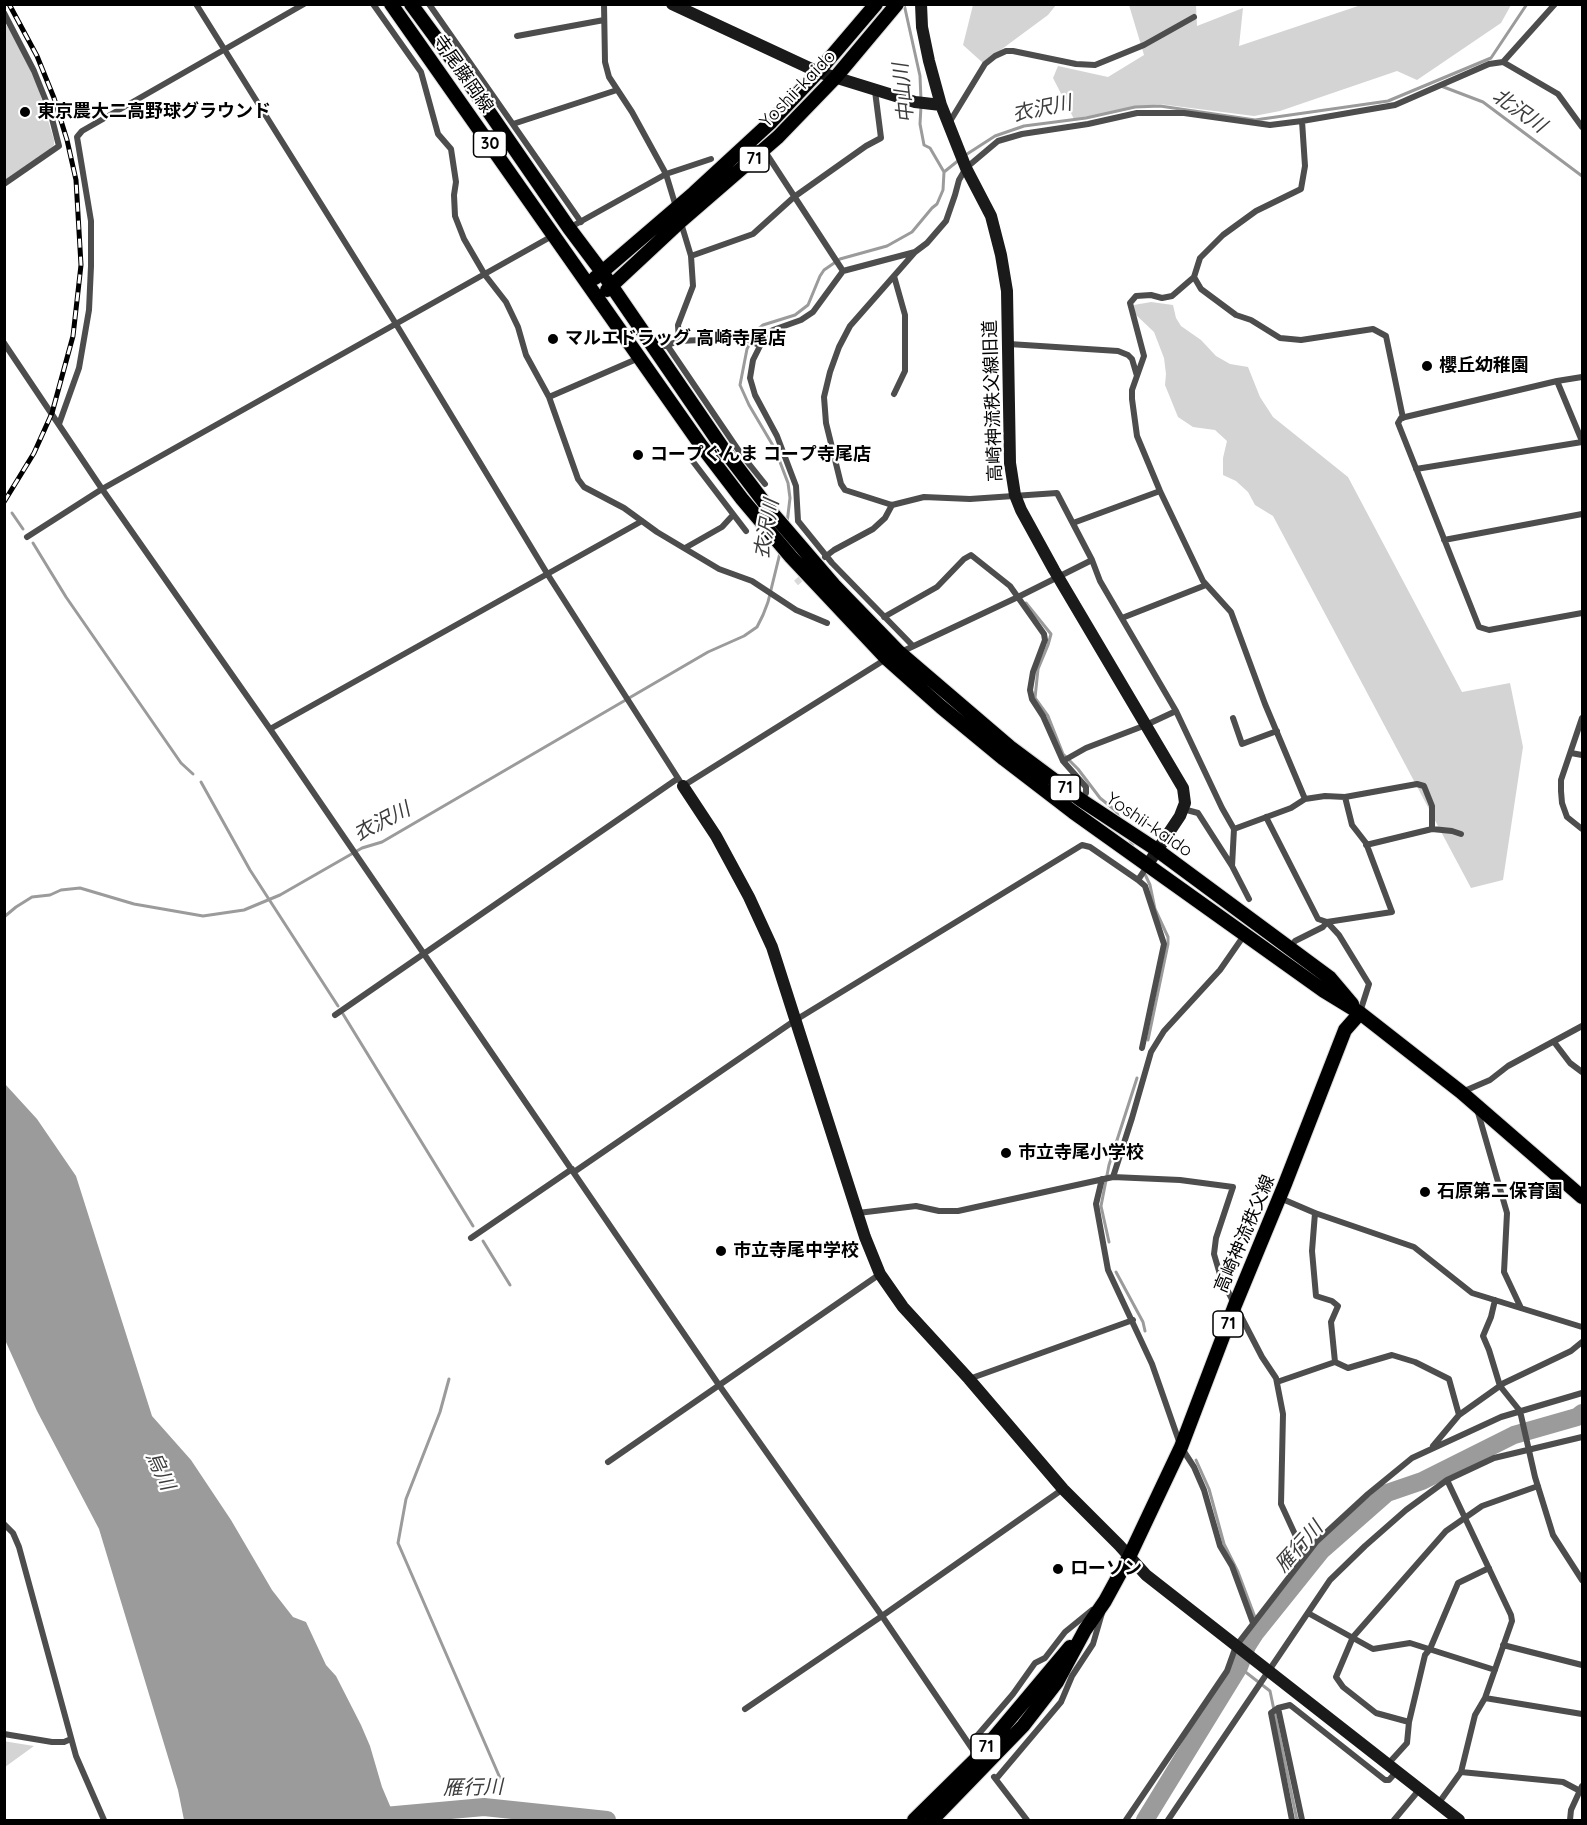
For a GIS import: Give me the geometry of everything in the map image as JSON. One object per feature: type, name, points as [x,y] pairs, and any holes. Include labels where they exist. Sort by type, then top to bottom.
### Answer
[{"type":"main road","name":"寺尾藤岡線","points":[[391,4],[589,283]]},
{"type":"main road","name":"寺尾藤岡線","points":[[411,4],[575,225],[602,272]]},
{"type":"main road","name":"Yoshii-kaido","points":[[598,297],[771,122],[818,72],[876,4]]},
{"type":"main road","name":"Yoshii-kaido","points":[[589,283],[764,150],[835,78],[896,6]]},
{"type":"main road","name":"71","points":[[602,272],[661,347]]},
{"type":"main road","name":"71","points":[[589,283],[639,358]]},
{"type":"main road","name":"Yoshii-kaido","points":[[661,347],[722,447],[772,514],[892,656],[1081,800],[1157,850],[1330,978],[1360,1013]]},
{"type":"main road","name":"Yoshii-kaido","points":[[639,358],[714,462],[772,537],[941,707],[1073,812],[1324,991],[1360,1013],[1461,1092],[1582,1197]]},
{"type":"main road","name":"高崎神流秩父線","points":[[914,1821],[976,1759],[1085,1630],[1105,1601],[1130,1557],[1181,1447],[1345,1030],[1360,1013]]},
{"type":"main road","name":"高崎神流秩父線","points":[[932,1821],[1023,1726],[1057,1682],[1085,1630]]},
{"type":"street","points":[[196,4],[396,324],[548,574],[716,836],[749,897],[772,947],[865,1237],[880,1275],[903,1306],[1063,1489],[1148,1576],[1459,1821]]},
{"type":"street","points":[[59,424],[79,368],[90,299],[91,221],[77,137],[82,131],[304,4]]},
{"type":"street","points":[[373,4],[421,72],[438,134],[451,149],[456,182],[453,195],[455,216],[464,239],[485,274],[506,302],[526,355],[549,397],[578,479],[584,487],[624,508],[719,569],[752,581],[796,610],[827,623]]},
{"type":"street","points":[[429,4],[513,124],[575,225],[666,174],[711,159]]},
{"type":"street","points":[[604,4],[604,62],[609,77],[633,112],[666,174],[691,256],[693,286],[678,325],[680,341]]},
{"type":"street","points":[[672,4],[818,72],[875,91],[928,104]]},
{"type":"street","name":"高崎神流秩父線旧道","points":[[921,4],[922,27],[929,61],[928,104],[948,123],[966,168],[991,216],[1001,255],[1007,291],[1010,344],[1010,463],[1016,495],[1021,510],[1059,578],[1183,788],[1185,803],[1183,809]]},
{"type":"street","points":[[1503,62],[1555,4]]},
{"type":"street","points":[[4,13],[34,71],[50,111],[59,146],[4,184]]},
{"type":"street","points":[[948,123],[985,64],[1006,51],[1076,64],[1095,65],[1144,45],[1194,17]]},
{"type":"street","points":[[517,36],[604,20]]},
{"type":"street","points":[[1232,866],[1234,829],[1176,711],[1100,581],[1092,560],[1057,493],[970,499],[924,497],[892,505],[845,490],[841,484],[826,423],[824,397],[839,347],[850,326],[915,252],[927,243],[946,221],[959,180],[966,168],[998,141],[1022,134],[1088,124],[1137,112],[1184,113],[1270,125],[1302,121],[1395,105],[1489,64],[1503,62],[1558,94],[1582,127]]},
{"type":"street","points":[[513,124],[617,90]]},
{"type":"street","points":[[691,256],[753,234],[794,197],[881,138],[875,91]]},
{"type":"street","points":[[1302,121],[1305,166],[1301,189],[1256,211],[1223,235],[1200,258],[1194,277],[1172,296],[1162,298],[1151,295],[1136,296],[1130,303],[1144,356],[1132,390],[1137,436],[1160,491],[1206,585],[1231,612],[1305,799]]},
{"type":"street","points":[[764,150],[843,271]]},
{"type":"street","points":[[27,537],[102,489],[555,235]]},
{"type":"street","points":[[913,646],[826,557],[798,521],[796,486],[777,436],[755,395],[750,378],[753,360],[759,345],[772,330],[801,320],[813,312],[843,271],[915,252]]},
{"type":"street","points":[[894,276],[905,315],[905,371],[894,393]]},
{"type":"street","points":[[1194,277],[1201,288],[1236,315],[1251,320],[1280,338],[1302,340],[1373,329],[1386,336],[1403,418]]},
{"type":"street","points":[[759,345],[744,338],[680,341],[661,347],[765,484]]},
{"type":"street","points":[[4,343],[719,1385],[972,1747],[1035,1663],[1045,1658],[1065,1632],[1105,1601]]},
{"type":"street","points":[[1010,344],[1118,351],[1132,359],[1137,376]]},
{"type":"street","points":[[549,397],[639,358]]},
{"type":"street","points":[[1582,377],[1401,418],[1398,423],[1477,622],[1482,628],[1489,630],[1582,613]]},
{"type":"street","points":[[1416,470],[1582,442],[1557,381]]},
{"type":"street","points":[[691,459],[746,531]]},
{"type":"street","points":[[1073,523],[1160,491]]},
{"type":"street","points":[[826,557],[834,550],[873,529],[885,518],[892,505]]},
{"type":"street","points":[[1444,540],[1582,514]]},
{"type":"street","points":[[685,548],[722,527],[733,515]]},
{"type":"street","points":[[270,729],[642,521]]},
{"type":"street","points":[[884,617],[937,587],[964,558],[971,555],[1010,586],[1046,640],[1033,672],[1030,690],[1032,699],[1043,716],[1063,761],[1086,787],[1086,793],[1081,800]]},
{"type":"street","points":[[335,1015],[680,783],[892,656],[1059,578],[1092,560]]},
{"type":"street","points":[[1122,618],[1206,585]]},
{"type":"street","points":[[1063,761],[1086,748],[1176,711]]},
{"type":"street","points":[[1233,718],[1242,744],[1277,731]]},
{"type":"street","points":[[1582,721],[1561,780],[1562,802],[1568,817],[1582,829]]},
{"type":"street","points":[[1571,753],[1582,755]]},
{"type":"street","points":[[1234,829],[1291,808],[1305,799],[1325,796],[1345,797],[1417,784],[1424,786],[1432,806],[1431,829]]},
{"type":"street","points":[[1266,817],[1317,919],[1327,922],[1392,912],[1366,845],[1352,825],[1345,797]]},
{"type":"street","points":[[1138,880],[1183,809],[1198,813],[1232,866],[1249,899]]},
{"type":"street","points":[[1366,845],[1431,829],[1461,834]]},
{"type":"street","points":[[471,1238],[794,1021],[1082,845],[1090,847],[1145,886],[1164,944],[1142,1048]]},
{"type":"street","points":[[1290,948],[1295,941],[1323,927],[1327,922]]},
{"type":"street","points":[[1327,922],[1340,935],[1369,984],[1360,1013]]},
{"type":"street","points":[[1113,1177],[1150,1053],[1164,1031],[1220,970],[1245,933]]},
{"type":"street","points":[[1461,1092],[1490,1080],[1508,1066],[1582,1026]]},
{"type":"street","points":[[1554,1042],[1570,1063],[1582,1072]]},
{"type":"street","points":[[1476,1105],[1508,1213],[1504,1272],[1521,1308]]},
{"type":"street","points":[[858,1214],[916,1206],[939,1211],[958,1211],[1113,1177],[1180,1180],[1233,1187],[1216,1238],[1214,1254],[1221,1278],[1277,1382],[1283,1414],[1281,1504],[1305,1556]]},
{"type":"street","points":[[1102,1179],[1096,1204],[1108,1270],[1152,1364],[1181,1447],[1194,1467],[1204,1490],[1220,1546],[1232,1566],[1253,1623]]},
{"type":"street","points":[[1280,1197],[1315,1214],[1414,1247],[1472,1293],[1582,1327]]},
{"type":"street","points":[[1315,1214],[1312,1251],[1316,1296],[1332,1301],[1338,1306],[1331,1322],[1335,1362]]},
{"type":"street","points":[[608,1462],[880,1275]]},
{"type":"street","points":[[1495,1300],[1483,1336],[1500,1386],[1520,1411],[1538,1486],[1553,1535],[1582,1580]]},
{"type":"street","points":[[969,1379],[1133,1320]]},
{"type":"street","points":[[1431,1449],[1459,1415],[1500,1386],[1571,1351],[1582,1342]]},
{"type":"street","points":[[1277,1382],[1335,1362],[1348,1368],[1392,1355],[1415,1362],[1449,1378],[1459,1415]]},
{"type":"street","points":[[1126,1821],[1227,1671],[1236,1646],[1317,1541],[1368,1494],[1412,1458],[1501,1418],[1582,1393]]},
{"type":"street","points":[[1168,1821],[1330,1580],[1365,1546],[1406,1510],[1447,1480],[1494,1458],[1582,1437]]},
{"type":"street","points":[[1438,1804],[1461,1772],[1475,1715],[1485,1698],[1512,1621],[1447,1480]]},
{"type":"street","points":[[1409,1722],[1376,1713],[1343,1687],[1336,1677],[1353,1637],[1446,1531],[1482,1506],[1538,1486]]},
{"type":"street","points":[[745,1708],[882,1616],[1063,1489]]},
{"type":"street","points":[[4,1524],[13,1533],[19,1547],[83,1775],[104,1821]]},
{"type":"street","points":[[1292,1821],[1271,1713],[1278,1708],[1290,1705],[1385,1780],[1389,1780],[1407,1743],[1409,1722],[1425,1655],[1430,1649],[1458,1583],[1489,1568]]},
{"type":"street","points":[[1027,1821],[995,1778],[1061,1702],[1072,1676],[1093,1644],[1105,1601]]},
{"type":"street","points":[[1308,1613],[1373,1649],[1410,1643],[1495,1670]]},
{"type":"street","points":[[1503,1645],[1582,1665]]},
{"type":"street","points":[[1485,1698],[1582,1714]]},
{"type":"street","points":[[1278,1708],[1302,1821]]},
{"type":"street","points":[[4,1734],[52,1742],[72,1739]]},
{"type":"street","points":[[1461,1772],[1563,1782],[1582,1790],[1571,1810],[1570,1821]]},
{"type":"street","points":[[1394,1821],[1420,1789]]},
{"type":"shaded area","points":[[973,5],[1056,5],[1048,15],[983,63],[963,45]]},
{"type":"shaded area","points":[[1129,5],[1196,5],[1197,26],[1243,8],[1239,46],[1361,5],[1511,5],[1501,23],[1417,80],[1397,71],[1280,111],[1254,116],[1159,104],[1074,119],[1053,78],[1058,66],[1108,77],[1144,55]]},
{"type":"shaded area","name":"東京農大二高野球グラウンド","points":[[4,22],[14,36],[37,84],[54,140],[54,145],[50,149],[5,180]]},
{"type":"shaded area","points":[[1151,302],[1173,305],[1176,318],[1181,326],[1201,340],[1216,356],[1230,364],[1248,367],[1260,397],[1273,417],[1348,477],[1462,692],[1510,683],[1523,747],[1503,880],[1471,888],[1273,516],[1255,505],[1248,492],[1236,481],[1223,475],[1223,458],[1227,441],[1215,430],[1193,427],[1178,417],[1165,385],[1164,358],[1154,332],[1135,314],[1134,305]]},
{"type":"shaded area","points":[[4,1741],[9,1742],[34,1746],[5,1767]]},
{"type":"water","name":"烏川","points":[[5,1084],[37,1119],[76,1176],[152,1416],[191,1460],[231,1520],[272,1590],[293,1617],[306,1622],[326,1665],[336,1676],[361,1725],[396,1820],[184,1820],[178,1790],[99,1529],[37,1411],[5,1340]]},
{"type":"waterway","name":"中山川","points":[[904,4],[920,76],[921,100]]},
{"type":"waterway","name":"衣沢川","points":[[964,156],[995,136],[1024,126],[1086,118],[1135,107],[1160,106],[1255,120],[1388,101],[1491,58],[1527,4]]},
{"type":"waterway","name":"北沢川","points":[[1441,86],[1483,102],[1582,176]]},
{"type":"waterway","name":"中山川","points":[[921,106],[920,124],[924,145],[930,148],[944,172]]},
{"type":"waterway","name":"衣沢川","points":[[944,172],[959,160]]},
{"type":"waterway","name":"衣沢川","points":[[787,523],[790,498],[788,483],[775,449],[740,385],[747,349],[756,331],[763,325],[795,315],[808,305],[824,270],[840,259],[887,246],[912,232],[937,204],[943,190],[944,172]]},
{"type":"waterway","points":[[12,513],[23,529]]},
{"type":"waterway","points":[[33,543],[66,597],[181,763],[193,774]]},
{"type":"waterway","name":"衣沢川","points":[[4,917],[32,897],[80,888],[134,904],[203,916],[244,910],[280,895],[362,848],[382,842],[708,652],[744,636],[757,627],[763,615],[780,553]]},
{"type":"waterway","points":[[1026,603],[1051,634],[1038,669],[1035,698],[1048,716],[1063,754],[1078,769],[1100,798],[1116,811],[1120,820]]},
{"type":"waterway","points":[[201,782],[250,870],[338,1006]]},
{"type":"waterway","points":[[1128,836],[1134,849]]},
{"type":"waterway","points":[[1144,872],[1150,885],[1155,909],[1168,937],[1148,1040]]},
{"type":"waterway","points":[[343,1014],[473,1226]]},
{"type":"waterway","points":[[1109,1242],[1101,1206],[1109,1165],[1137,1078]]},
{"type":"waterway","points":[[483,1241],[510,1285]]},
{"type":"waterway","points":[[1116,1272],[1143,1322],[1145,1331]]},
{"type":"waterway","points":[[449,1379],[440,1412],[406,1499],[398,1543],[500,1778]]},
{"type":"waterway","name":"雁行川","points":[[1145,1820],[1239,1667],[1247,1646],[1256,1632],[1321,1551],[1387,1493],[1422,1481],[1514,1435],[1577,1417],[1582,1413]]},
{"type":"waterway","points":[[1196,1460],[1209,1489],[1224,1544],[1238,1572],[1259,1628]]},
{"type":"waterway","points":[[1239,1667],[1270,1691],[1297,1820]]},
{"type":"waterway","name":"雁行川","points":[[340,1820],[484,1807],[607,1820]]},
{"type":"tunnel","points":[[796,583],[807,573]]},
{"type":"railway","points":[[4,502],[34,453],[52,413],[73,336],[81,265],[76,180],[67,140],[54,98],[37,56],[9,4]]},
{"type":"place","name":"東京農大二高野球グラウンド","points":[[25,112]]},
{"type":"place","name":"マルエドラッグ 高崎寺尾店","points":[[553,339]]},
{"type":"place","name":"櫻丘幼稚園","points":[[1427,366]]},
{"type":"place","name":"コープぐんま コープ寺尾店","points":[[638,455]]},
{"type":"place","name":"市立寺尾小学校","points":[[1006,1153]]},
{"type":"place","name":"石原第二保育園","points":[[1425,1192]]},
{"type":"place","name":"市立寺尾中学校","points":[[721,1251]]},
{"type":"place","name":"ローソン","points":[[1058,1569]]}]
